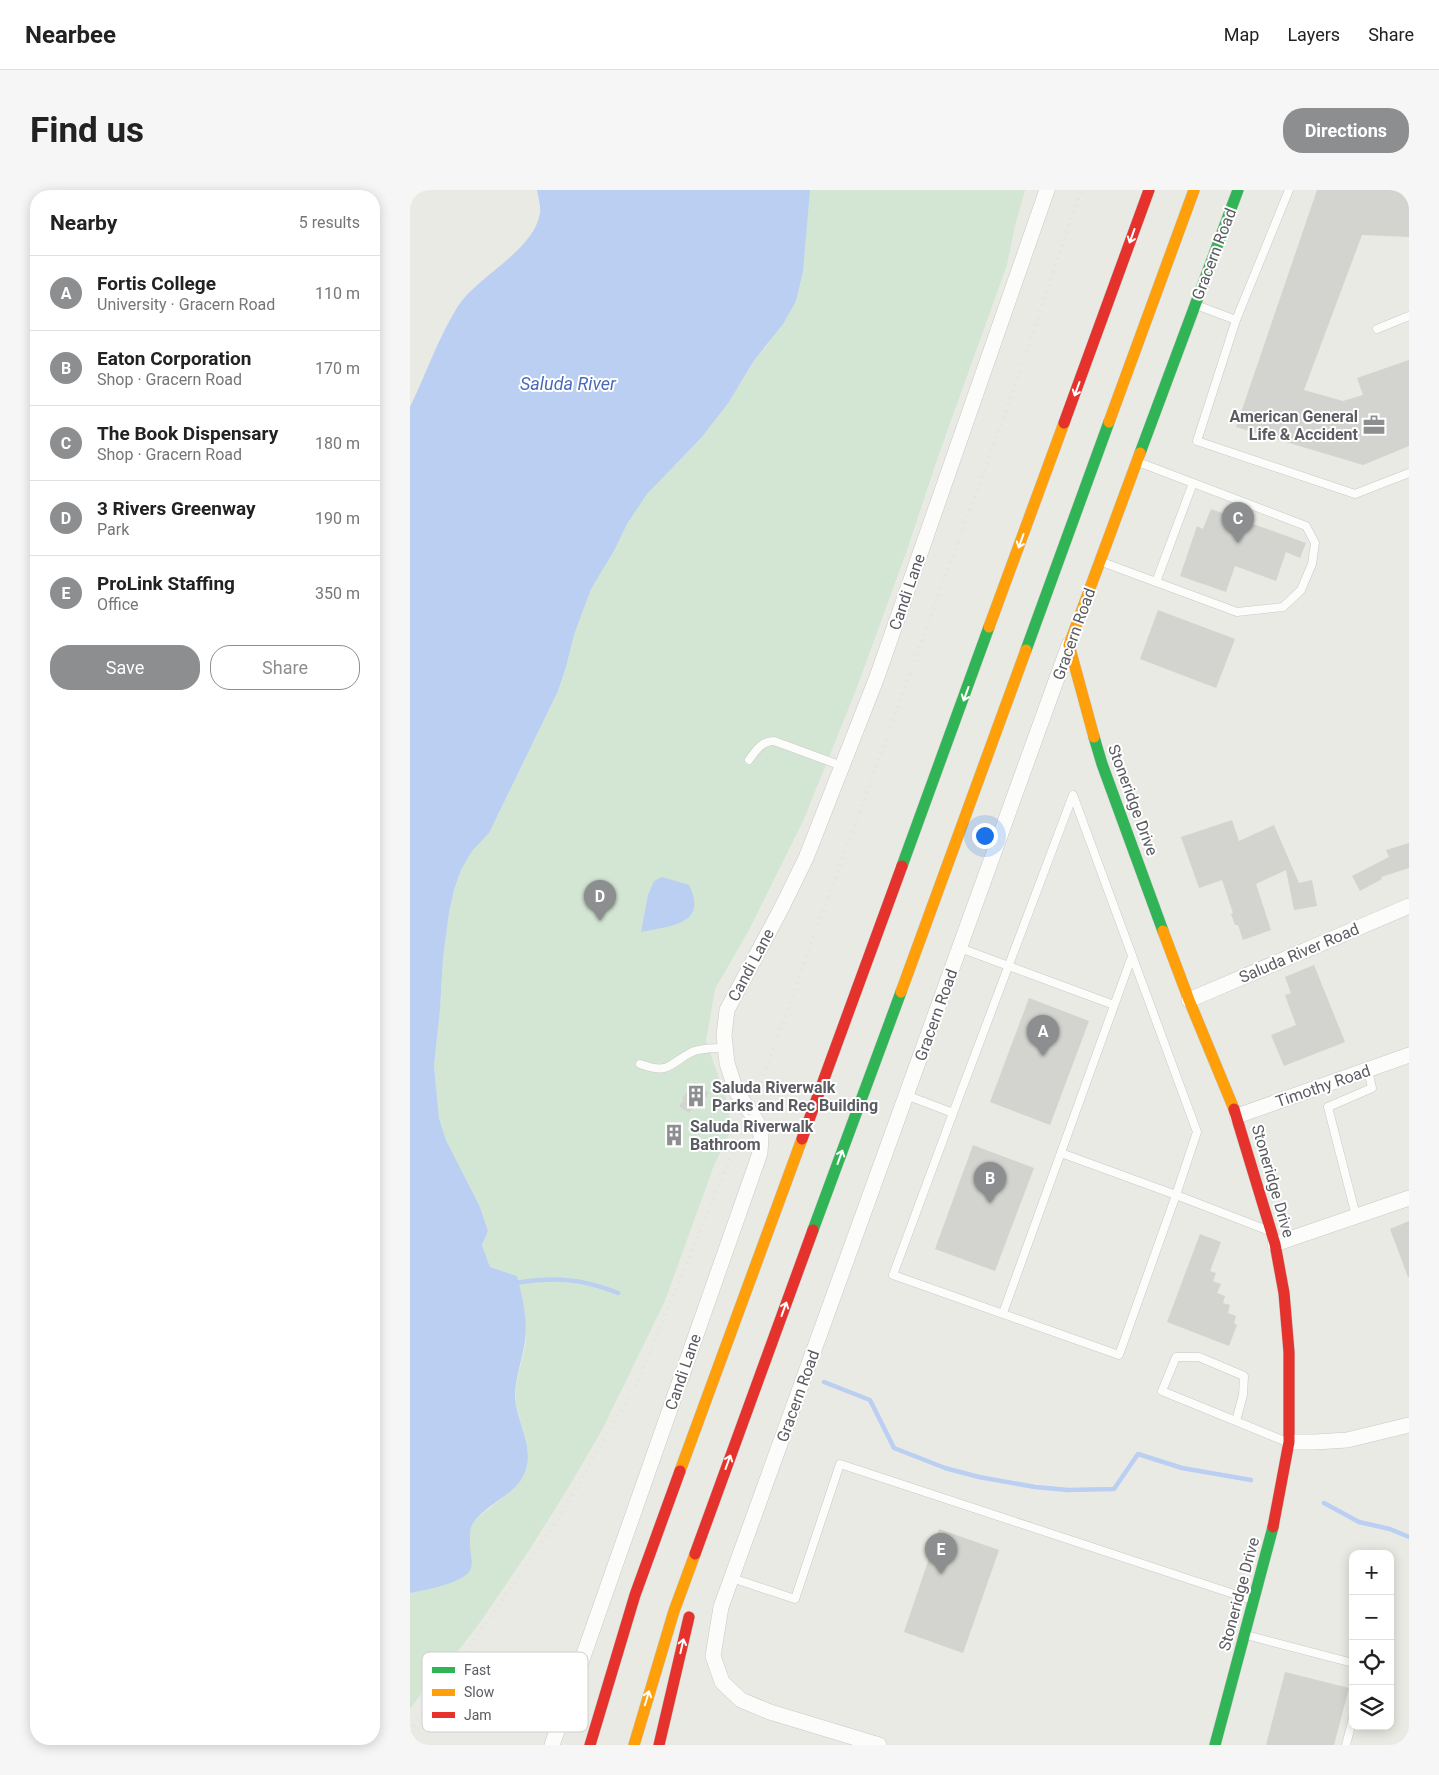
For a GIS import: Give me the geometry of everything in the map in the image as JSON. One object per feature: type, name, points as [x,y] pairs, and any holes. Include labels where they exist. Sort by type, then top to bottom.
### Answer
[{"type":"main road","points":[[590,1745],[635,1596],[1149,190]]},
{"type":"main road","points":[[634,1745],[674,1611],[1194,190]]},
{"type":"main road","name":"Gracern Road","points":[[1069,645],[1194,304],[1238,190]]},
{"type":"main road","name":"Stoneridge Drive","points":[[1069,645],[1102,764],[1189,1000],[1237,1116],[1274,1238],[1284,1293],[1289,1352],[1289,1442],[1274,1522],[1215,1745]]},
{"type":"main road","points":[[698,1581],[720,1486]]},
{"type":"main road","points":[[660,1745],[691,1609]]},
{"type":"street","name":"Candi Lane","points":[[585,1652],[760,1152],[762,1142],[759,1128],[733,1085],[724,1048],[724,1022],[729,1004],[794,884],[806,858],[877,677],[1047,190]]},
{"type":"street","name":"Gracern Road","points":[[879,1745],[770,1712],[741,1700],[722,1682],[713,1656],[721,1607],[1069,645]]},
{"type":"street","name":"Saluda River Road","points":[[1189,1000],[1409,906]]},
{"type":"street","name":"Timothy Road","points":[[1237,1116],[1409,1056]]},
{"type":"street","points":[[1274,1238],[1356,1216],[1409,1198]]},
{"type":"street","points":[[1289,1442],[1347,1440],[1409,1425]]},
{"type":"street","name":"Candi Lane","points":[[552,1745],[557,1732]]},
{"type":"lane","points":[[1289,190],[1236,320],[1197,441],[1355,494],[1409,473]]},
{"type":"lane","points":[[1194,304],[1236,320]]},
{"type":"lane","points":[[1377,328],[1409,316]]},
{"type":"lane","points":[[1100,561],[1237,612],[1283,608],[1301,590],[1312,564],[1315,543],[1306,526],[1137,462]]},
{"type":"lane","points":[[1156,582],[1193,483]]},
{"type":"lane","points":[[750,760],[762,744],[774,741],[842,766]]},
{"type":"lane","points":[[1073,795],[1197,1132],[1120,1355],[894,1275],[1008,965],[1073,795]]},
{"type":"lane","points":[[960,948],[1114,1005]]},
{"type":"lane","points":[[1002,1314],[1132,956]]},
{"type":"lane","points":[[640,1064],[663,1069],[693,1052],[724,1048]]},
{"type":"lane","points":[[1356,1216],[1328,1107],[1372,1088],[1368,1070]]},
{"type":"lane","points":[[906,1095],[953,1113]]},
{"type":"lane","points":[[1061,1153],[1176,1195],[1274,1238]]},
{"type":"lane","points":[[1236,1421],[1243,1395],[1244,1376],[1199,1357],[1176,1357],[1162,1391],[1236,1421],[1289,1442]]},
{"type":"lane","points":[[732,1578],[795,1599],[840,1464],[1253,1601]]},
{"type":"lane","points":[[1244,1635],[1349,1661]]},
{"type":"lane","points":[[1346,1745],[1350,1730]]},
{"type":"green space","points":[[810,190],[1025,190],[1007,265],[856,690],[804,819],[749,930],[715,989],[706,1041],[726,1098],[732,1128],[713,1168],[665,1301],[602,1430],[528,1552],[481,1621],[457,1652],[422,1652],[422,1693],[410,1709],[410,1593],[471,1567],[469,1540],[471,1525],[513,1486],[524,1471],[528,1455],[516,1399],[517,1381],[526,1337],[521,1291],[517,1276],[490,1267],[482,1244],[488,1231],[480,1207],[446,1140],[439,1117],[434,1064],[443,958],[454,890],[461,870],[472,851],[489,833],[558,691],[574,635],[591,589],[614,551],[627,524],[647,494],[702,437],[729,402],[753,362],[768,344],[796,301],[803,272]]},
{"type":"water","name":"Saluda River","points":[[537,190],[810,191],[803,272],[796,301],[783,324],[753,362],[729,402],[702,437],[647,494],[627,524],[614,551],[591,589],[574,635],[558,691],[489,833],[472,851],[461,870],[454,890],[443,958],[434,1065],[439,1118],[446,1140],[480,1207],[488,1231],[482,1245],[490,1267],[517,1276],[521,1291],[526,1332],[515,1396],[528,1458],[526,1469],[516,1486],[473,1523],[470,1531],[472,1565],[468,1573],[454,1582],[410,1593],[410,407],[438,343],[458,306],[478,284],[517,251],[536,227],[540,213]]},
{"type":"water","points":[[662,877],[689,885],[694,898],[694,908],[690,916],[683,921],[663,928],[641,932],[648,895],[654,881]]},
{"type":"building","points":[[1317,190],[1409,190],[1409,237],[1362,235],[1304,390],[1343,401],[1363,395],[1357,378],[1409,360],[1409,446],[1363,465],[1236,427]]},
{"type":"building","points":[[1211,509],[1306,543],[1300,558],[1286,552],[1276,581],[1235,566],[1226,592],[1180,576],[1197,526],[1203,529]]},
{"type":"building","points":[[1158,610],[1235,639],[1216,688],[1140,659]]},
{"type":"building","points":[[1232,820],[1239,841],[1274,825],[1299,883],[1312,880],[1317,906],[1294,910],[1286,870],[1256,884],[1271,930],[1243,940],[1238,925],[1235,925],[1231,914],[1233,913],[1222,880],[1199,888],[1181,837]]},
{"type":"building","points":[[1409,843],[1409,868],[1381,877],[1382,879],[1360,891],[1352,876],[1389,857],[1386,850]]},
{"type":"building","points":[[1314,965],[1345,1042],[1284,1066],[1271,1035],[1296,1025],[1285,995],[1291,993],[1285,977]]},
{"type":"building","points":[[1029,998],[1089,1021],[1050,1125],[990,1102]]},
{"type":"building","name":"Saluda Riverwalk Parks and Rec Building","points":[[695,1082],[709,1093],[697,1109],[694,1107],[689,1113],[679,1106],[684,1100],[682,1098]]},
{"type":"building","name":"Saluda Riverwalk Bathroom","points":[[669,1126],[683,1130],[679,1145],[665,1141]]},
{"type":"building","points":[[973,1145],[1034,1168],[995,1271],[935,1249]]},
{"type":"building","points":[[1409,1221],[1409,1277],[1408,1277],[1390,1229]]},
{"type":"building","points":[[1200,1234],[1221,1242],[1210,1271],[1216,1273],[1213,1281],[1221,1284],[1217,1293],[1225,1296],[1223,1303],[1230,1305],[1228,1313],[1236,1316],[1234,1323],[1237,1325],[1229,1346],[1167,1322]]},
{"type":"building","points":[[939,1529],[999,1550],[963,1653],[904,1632]]},
{"type":"building","points":[[1285,1672],[1349,1688],[1334,1745],[1266,1745]]},
{"type":"waterway","points":[[515,1283],[567,1280],[592,1284],[618,1293]]},
{"type":"waterway","points":[[824,1382],[870,1400],[894,1448],[945,1468],[979,1477],[1035,1487],[1068,1490],[1114,1489],[1138,1454],[1182,1468],[1251,1480]]},
{"type":"waterway","points":[[1324,1503],[1359,1522],[1390,1529],[1409,1537]]},
{"type":"railway","points":[[466,1652],[554,1526],[636,1385],[750,1112],[1009,402],[1081,190]]},
{"type":"railway","points":[[410,1732],[422,1715]]},
{"type":"traffic: fast","points":[[1140,453],[1238,190]]},
{"type":"traffic: fast","points":[[1026,650],[1109,422]]},
{"type":"traffic: fast","points":[[902,866],[989,627]]},
{"type":"traffic: fast","points":[[1094,737],[1102,764],[1163,931]]},
{"type":"traffic: fast","points":[[813,1230],[901,992]]},
{"type":"traffic: fast","points":[[1215,1745],[1273,1527]]},
{"type":"traffic: slow","points":[[1109,422],[1194,190]]},
{"type":"traffic: slow","points":[[989,627],[1064,423]]},
{"type":"traffic: slow","points":[[1094,737],[1069,645],[1140,453]]},
{"type":"traffic: slow","points":[[901,992],[1026,650]]},
{"type":"traffic: slow","points":[[1163,931],[1234,1109]]},
{"type":"traffic: slow","points":[[680,1471],[802,1139]]},
{"type":"traffic: slow","points":[[634,1745],[674,1611],[695,1554]]},
{"type":"traffic: jam","points":[[1064,423],[1149,190]]},
{"type":"traffic: jam","points":[[802,1139],[902,866]]},
{"type":"traffic: jam","points":[[1234,1109],[1275,1244],[1284,1293],[1289,1352],[1289,1442],[1273,1527]]},
{"type":"traffic: jam","points":[[695,1554],[813,1230]]},
{"type":"traffic: jam","points":[[590,1745],[635,1595],[680,1471]]},
{"type":"traffic: jam","points":[[659,1745],[689,1617]]},
{"type":"place","name":"American General Life & Accident","points":[[1374,425]]},
{"type":"place","name":"The Book Dispensary","points":[[1238,543]]},
{"type":"place","name":"3 Rivers Greenway","points":[[600,921]]},
{"type":"place","name":"Fortis College","points":[[1043,1056]]},
{"type":"place","name":"Saluda Riverwalk Parks and Rec Building","points":[[696,1096]]},
{"type":"place","name":"Saluda Riverwalk Bathroom","points":[[674,1135]]},
{"type":"place","name":"Eaton Corporation","points":[[990,1203]]},
{"type":"place","name":"ProLink Staffing","points":[[941,1574]]}]
